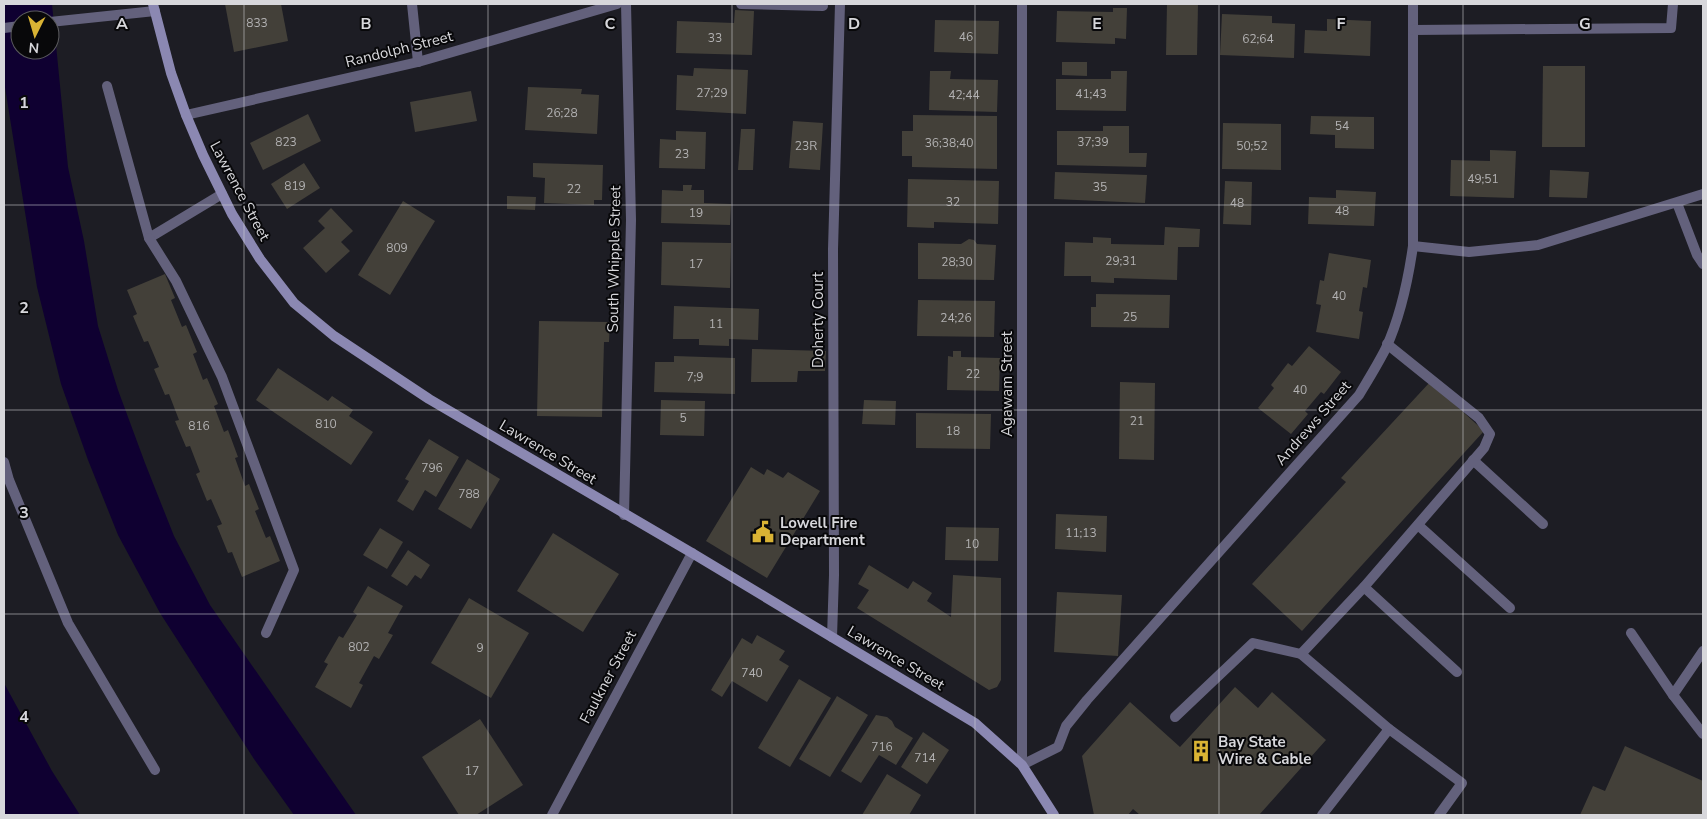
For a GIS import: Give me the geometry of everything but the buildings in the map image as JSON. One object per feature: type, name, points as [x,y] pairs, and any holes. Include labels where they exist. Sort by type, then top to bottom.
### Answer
[{"type":"main road","name":"Lawrence Street","points":[[154,7],[171,72],[203,155],[232,214],[260,258],[294,303],[334,336],[429,399],[692,553],[975,723],[1022,765],[1054,815]]},
{"type":"street","points":[[412,4],[418,62]]},
{"type":"street","name":"Randolph Street","points":[[186,115],[418,62],[617,4]]},
{"type":"street","name":"South Whipple Street","points":[[624,514],[631,220],[626,4]]},
{"type":"street","points":[[741,4],[823,6]]},
{"type":"street","name":"Doherty Court","points":[[832,637],[834,575],[833,249],[840,4]]},
{"type":"street","name":"Agawam Street","points":[[1022,4],[1022,765]]},
{"type":"street","name":"Andrews Street","points":[[1022,765],[1058,747],[1066,726],[1086,700],[1359,396],[1387,344],[1408,284],[1413,246],[1413,4]]},
{"type":"street","points":[[1413,30],[1671,28],[1673,4]]},
{"type":"street","points":[[60,21],[154,7]]},
{"type":"street","points":[[106,86],[149,238],[176,281],[222,377],[294,570],[266,633]]},
{"type":"street","points":[[149,238],[222,194]]},
{"type":"street","points":[[1413,246],[1470,252],[1538,245],[1703,194]]},
{"type":"street","points":[[1677,203],[1697,254],[1703,264]]},
{"type":"street","points":[[1302,654],[1364,587],[1484,448],[1490,434],[1478,418],[1387,344]]},
{"type":"street","points":[[1473,460],[1543,524]]},
{"type":"street","points":[[4,462],[9,480],[68,623],[155,770]]},
{"type":"street","points":[[1418,525],[1510,608]]},
{"type":"street","name":"Faulkner Street","points":[[552,815],[692,553]]},
{"type":"street","points":[[1364,587],[1457,672]]},
{"type":"street","points":[[1631,633],[1672,695],[1703,734]]},
{"type":"street","points":[[1175,717],[1253,643],[1302,654],[1389,729],[1462,783],[1439,815]]},
{"type":"street","points":[[1672,695],[1703,651]]},
{"type":"street","points":[[1322,815],[1389,729]]},
{"type":"shaded area","points":[[4,4],[52,4],[53,10],[10,10],[10,60],[57,60],[68,167],[84,241],[98,326],[118,390],[174,536],[210,605],[356,815],[294,815],[254,759],[160,613],[118,535],[88,460],[61,384],[37,287],[4,81]]},
{"type":"shaded area","points":[[4,683],[52,771],[80,815],[4,815]]},
{"type":"place","name":"Lowell Fire Department","points":[[763,532]]},
{"type":"place","name":"Bay State Wire & Cable","points":[[1201,751]]}]
